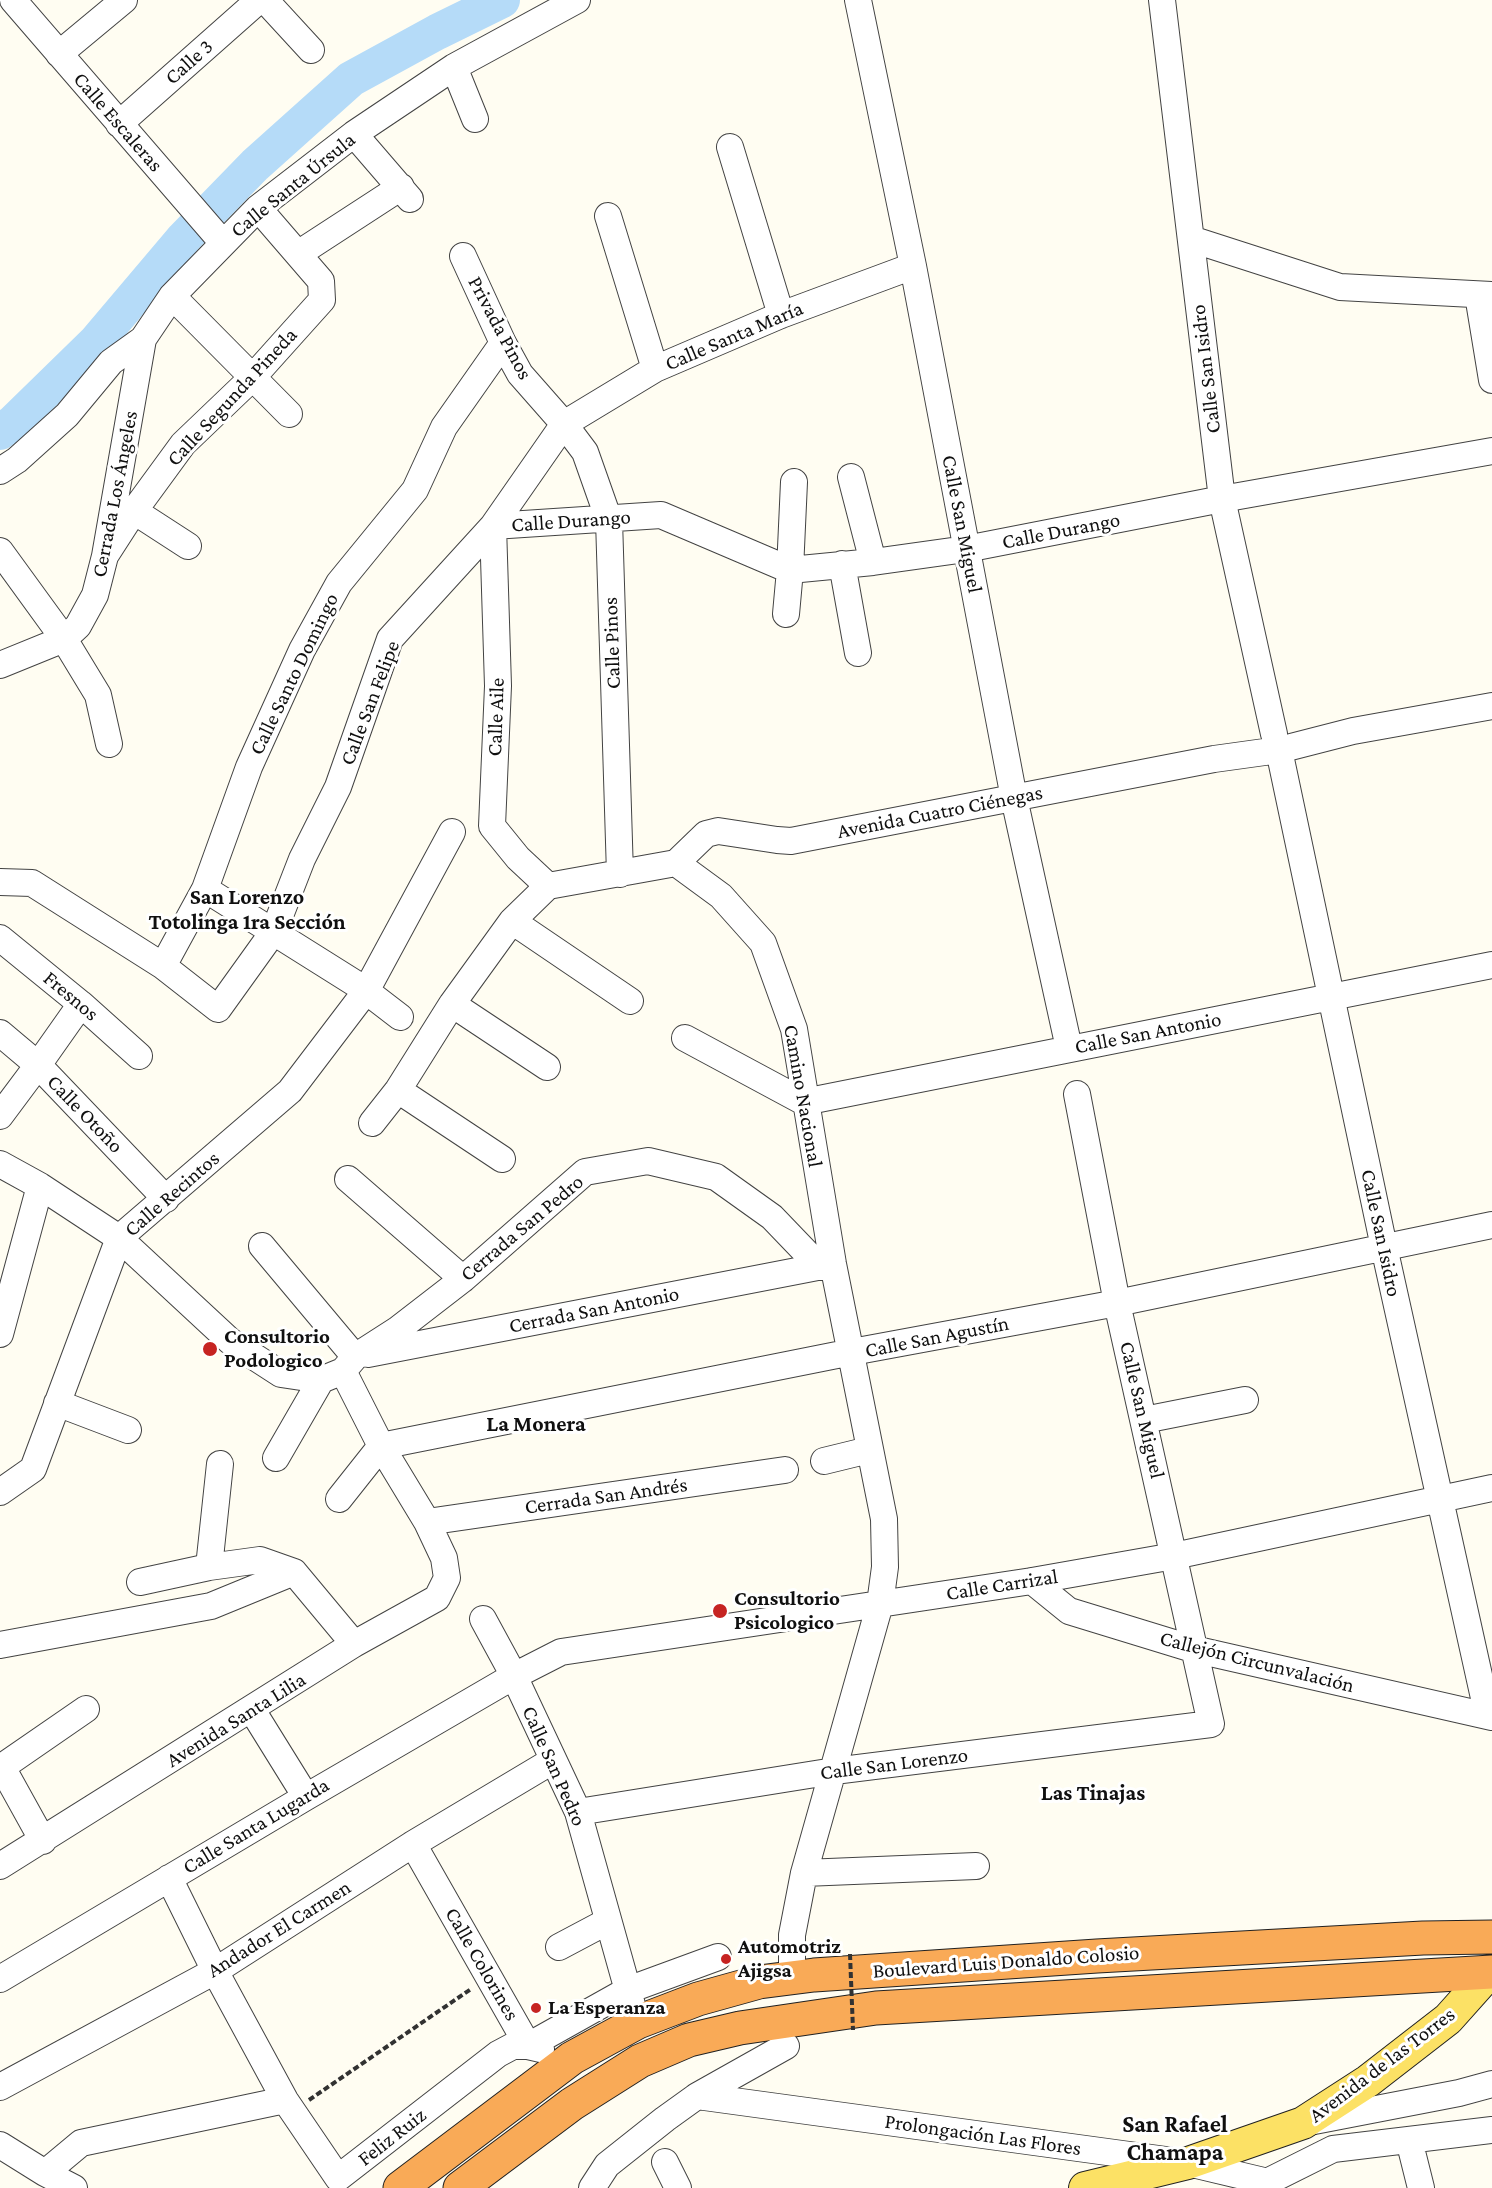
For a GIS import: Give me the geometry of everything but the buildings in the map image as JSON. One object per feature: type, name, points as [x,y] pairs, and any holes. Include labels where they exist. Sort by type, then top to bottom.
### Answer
[{"type":"highway","name":"Boulevard Luis Donaldo Colosio","points":[[400,2188],[572,2058],[638,2022],[759,1982],[792,1977],[1097,1956],[1423,1938],[1492,1937]]},
{"type":"highway","name":"Boulevard Luis Donaldo Colosio","points":[[460,2188],[572,2104],[640,2061],[689,2040],[740,2028],[876,2008],[1491,1972]]},
{"type":"main road","name":"Avenida de las Torres","points":[[1303,2123],[1368,2081],[1448,2019],[1491,1972]]},
{"type":"main road","points":[[1085,2188],[1188,2163],[1303,2123]]},
{"type":"street","name":"Calle Escaleras","points":[[13,0],[207,225]]},
{"type":"street","points":[[59,54],[124,0]]},
{"type":"street","name":"Calle 3","points":[[119,124],[259,0]]},
{"type":"street","points":[[266,0],[311,51]]},
{"type":"street","name":"Calle Santa Úrsula","points":[[0,471],[17,460],[66,415],[111,362],[143,339],[172,296],[207,225],[258,208],[354,134],[454,67],[577,0]]},
{"type":"street","name":"Calle San Miguel","points":[[858,0],[913,266],[1014,798],[1069,1048]]},
{"type":"street","name":"Calle San Isidro","points":[[1162,0],[1222,499],[1384,1247],[1490,1717]]},
{"type":"street","points":[[454,67],[475,119]]},
{"type":"street","points":[[258,208],[292,248],[406,193],[354,134]]},
{"type":"street","points":[[730,147],[781,315]]},
{"type":"street","points":[[608,216],[655,369]]},
{"type":"street","points":[[1191,240],[1340,287],[1485,295],[1492,380]]},
{"type":"street","name":"Calle Segunda Pineda","points":[[105,556],[183,444],[252,378],[322,300],[321,281],[292,248]]},
{"type":"street","name":"Privada Pinos","points":[[463,256],[503,343],[520,374],[564,424]]},
{"type":"street","name":"Calle Santa María","points":[[564,424],[655,369],[781,315],[913,266]]},
{"type":"street","points":[[172,296],[289,414]]},
{"type":"street","name":"Cerrada Los Ángeles","points":[[64,639],[78,626],[95,595],[105,556],[143,339]]},
{"type":"street","name":"Calle Santo Domingo","points":[[163,966],[206,889],[249,767],[308,640],[339,583],[415,490],[444,427],[503,343]]},
{"type":"street","name":"Calle Pinos","points":[[564,424],[585,452],[609,519],[620,874]]},
{"type":"street","name":"Calle San Felipe","points":[[163,966],[218,1009],[274,931],[302,860],[338,787],[390,639],[493,526],[564,424]]},
{"type":"street","name":"Calle Durango","points":[[493,526],[661,515],[790,570],[873,562],[966,549],[1222,499],[1492,451]]},
{"type":"street","points":[[851,477],[873,562]]},
{"type":"street","points":[[786,614],[794,482]]},
{"type":"street","points":[[135,511],[188,546]]},
{"type":"street","name":"Calle Aile","points":[[493,526],[498,686],[492,826],[518,858],[548,886]]},
{"type":"street","points":[[0,551],[64,639],[98,695],[109,744]]},
{"type":"street","points":[[842,564],[858,653]]},
{"type":"street","points":[[0,665],[64,639]]},
{"type":"street","name":"Avenida Cuatro Ciénegas","points":[[676,863],[706,834],[718,831],[791,841],[1214,759],[1276,742],[1353,731],[1492,706]]},
{"type":"street","name":"Calle Recintos","points":[[0,1492],[33,1469],[119,1238],[290,1091],[366,991],[452,832]]},
{"type":"street","points":[[372,1123],[398,1090],[452,1004],[512,921],[548,886],[676,863]]},
{"type":"street","name":"Camino Nacional","points":[[676,863],[721,896],[763,943],[794,1029],[826,1265],[852,1352],[884,1519],[885,1567],[880,1604],[804,1873],[792,1935],[792,1977]]},
{"type":"street","points":[[0,882],[32,883],[163,966]]},
{"type":"street","points":[[206,889],[366,991],[400,1017]]},
{"type":"street","points":[[512,921],[630,1001]]},
{"type":"street","name":"Fresnos","points":[[0,938],[140,1056]]},
{"type":"street","name":"Calle San Antonio","points":[[804,1102],[1069,1048],[1332,999],[1492,965]]},
{"type":"street","points":[[0,1116],[81,1004]]},
{"type":"street","points":[[452,1004],[547,1067]]},
{"type":"street","name":"Calle Otoño","points":[[0,1033],[38,1065],[166,1199]]},
{"type":"street","points":[[685,1038],[804,1102]]},
{"type":"street","points":[[398,1090],[502,1160]]},
{"type":"street","name":"Calle San Miguel","points":[[1077,1094],[1118,1303],[1211,1724]]},
{"type":"street","name":"Cerrada San Pedro","points":[[340,1369],[397,1330],[463,1278],[585,1172],[648,1161],[716,1177],[772,1217],[826,1265]]},
{"type":"street","name":"Cerrada San Antonio","points":[[0,1164],[40,1186],[119,1238],[230,1341],[281,1374],[340,1369],[826,1265]]},
{"type":"street","points":[[348,1179],[463,1278]]},
{"type":"street","points":[[0,1334],[40,1186]]},
{"type":"street","name":"Calle San Agustín","points":[[381,1446],[852,1352],[1118,1303],[1492,1226]]},
{"type":"street","points":[[262,1246],[340,1369],[381,1446],[427,1522]]},
{"type":"street","points":[[276,1458],[340,1369]]},
{"type":"street","points":[[1144,1420],[1245,1400]]},
{"type":"street","points":[[57,1403],[128,1430]]},
{"type":"street","points":[[339,1498],[381,1446]]},
{"type":"street","points":[[824,1461],[869,1450]]},
{"type":"street","points":[[209,1567],[220,1464]]},
{"type":"street","name":"Cerrada San Andrés","points":[[427,1522],[785,1470]]},
{"type":"street","name":"Calle Carrizal","points":[[514,1676],[561,1652],[1032,1581],[1174,1556],[1492,1488]]},
{"type":"street","name":"Avenida Santa Lilia","points":[[0,1866],[354,1644],[437,1598],[447,1578],[444,1558],[427,1522]]},
{"type":"street","points":[[140,1582],[209,1567],[260,1560],[294,1572],[354,1644]]},
{"type":"street","points":[[0,1645],[211,1606],[294,1572]]},
{"type":"street","name":"Callejón Circunvalación","points":[[1032,1581],[1069,1611],[1193,1649],[1490,1717]]},
{"type":"street","name":"Calle San Pedro","points":[[483,1619],[514,1676],[552,1761],[578,1812],[638,2022]]},
{"type":"street","name":"Calle Santa Lugarda","points":[[0,1979],[514,1676]]},
{"type":"street","points":[[43,1841],[2,1767],[86,1709]]},
{"type":"street","points":[[252,1710],[306,1797]]},
{"type":"street","name":"Calle San Lorenzo","points":[[578,1812],[834,1771],[1211,1724]]},
{"type":"street","name":"Andador El Carmen","points":[[0,2087],[215,1971],[413,1844],[552,1761]]},
{"type":"street","name":"Calle Colorines","points":[[413,1844],[528,2046],[572,2058]]},
{"type":"street","points":[[804,1873],[976,1866]]},
{"type":"street","name":"Feliz Ruiz","points":[[169,1878],[215,1971],[289,2106],[338,2178],[498,2054],[513,2046],[528,2046],[628,1990],[718,1957]]},
{"type":"street","points":[[559,1947],[608,1921]]},
{"type":"street","points":[[592,2188],[607,2165],[665,2119],[697,2096],[786,2046]]},
{"type":"street","name":"Avenida de las Torres","points":[[1303,2123],[1459,2093],[1492,2084]]},
{"type":"street","name":"Prolongación Las Flores","points":[[697,2096],[1188,2163],[1264,2186]]},
{"type":"street","points":[[45,2173],[81,2143],[289,2106]]},
{"type":"street","points":[[1264,2186],[1333,2149],[1492,2130]]},
{"type":"street","points":[[1409,2140],[1421,2188]]},
{"type":"street","points":[[0,2145],[74,2188]]},
{"type":"street","points":[[665,2162],[678,2188]]},
{"type":"path","points":[[850,1954],[854,2030]]},
{"type":"path","points":[[289,2106],[488,1976]]},
{"type":"waterway","points":[[0,432],[13,423],[96,342],[184,238],[255,165],[351,79],[502,0]]},
{"type":"place","name":"Consultorio Podologico","points":[[210,1349]]},
{"type":"place","name":"Consultorio Psicologico","points":[[720,1611]]},
{"type":"place","name":"Automotriz Ajigsa","points":[[726,1959]]},
{"type":"place","name":"La Esperanza","points":[[536,2008]]},
{"type":"district","name":"San Lorenzo Totolinga 1ra Sección","points":[[247,910]]},
{"type":"district","name":"La Monera","points":[[536,1424]]},
{"type":"district","name":"Las Tinajas","points":[[1093,1793]]},
{"type":"district","name":"San Rafael Chamapa","points":[[1175,2139]]}]
